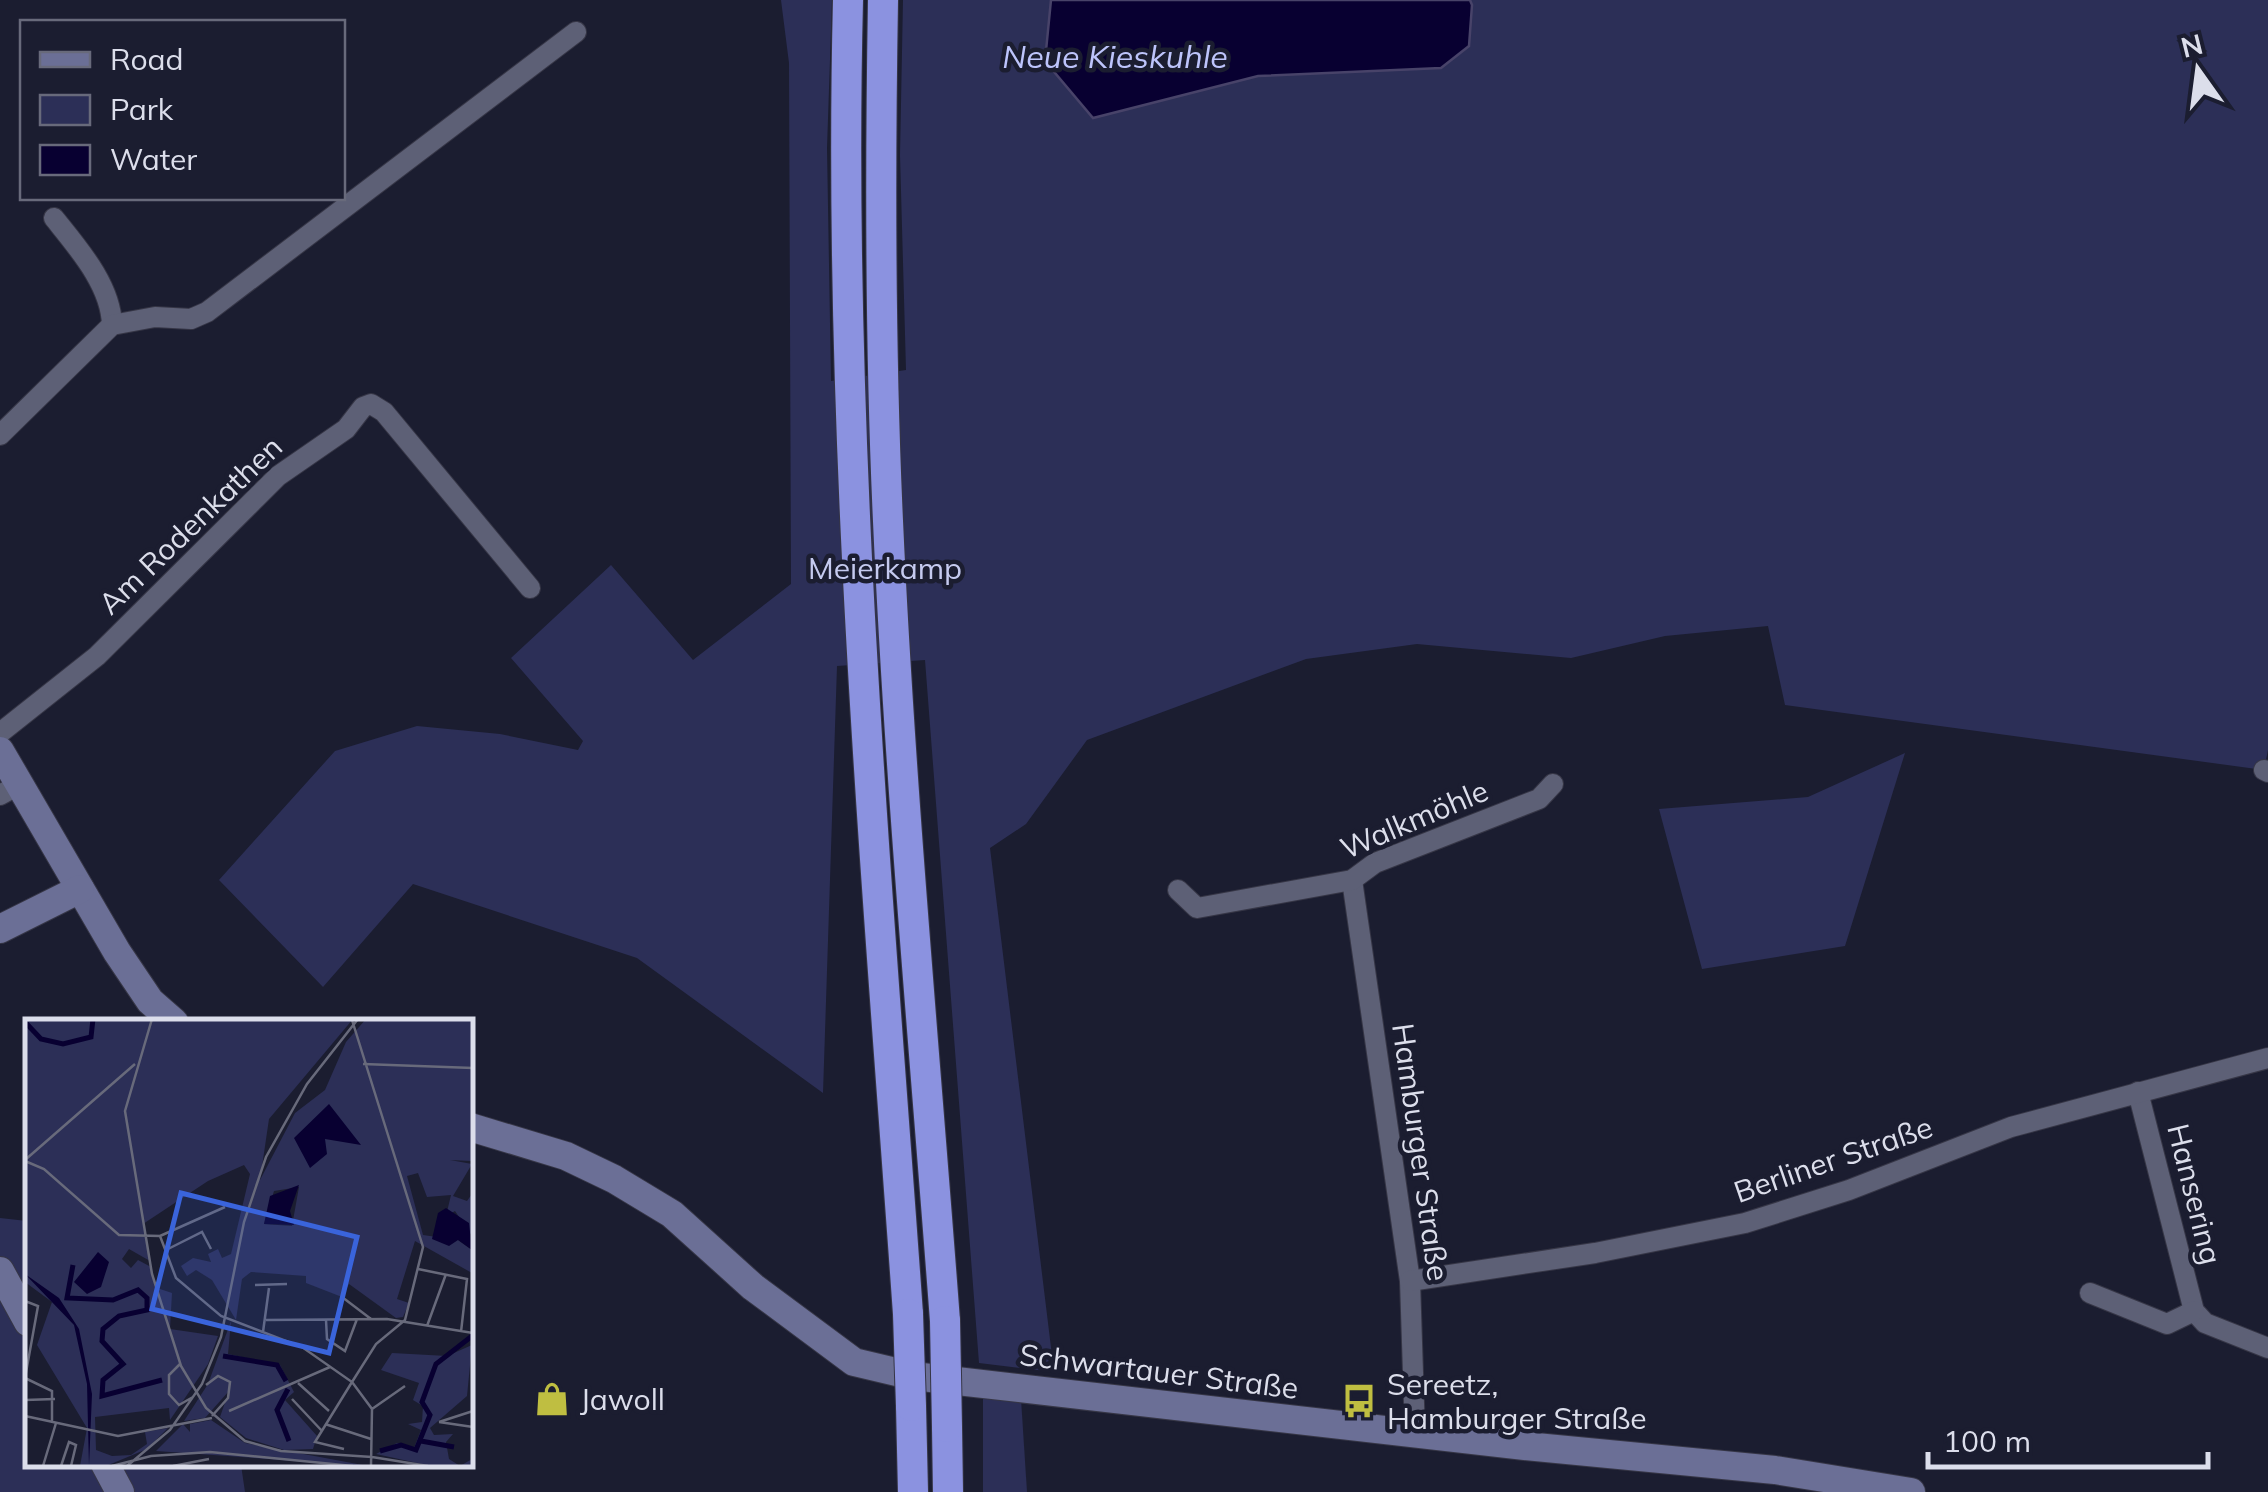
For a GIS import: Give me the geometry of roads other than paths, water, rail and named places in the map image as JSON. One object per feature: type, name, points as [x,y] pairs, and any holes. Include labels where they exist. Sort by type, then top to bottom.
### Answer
[{"type":"highway","points":[[848,0],[844,154],[854,516],[908,1314],[913,1492]]},
{"type":"highway","points":[[883,0],[880,157],[888,520],[945,1320],[948,1492]]},
{"type":"street","points":[[0,435],[112,324],[156,317],[191,319],[207,312],[576,32]]},
{"type":"street","points":[[54,218],[81,252],[112,305],[112,324]]},
{"type":"street","name":"Am Rodenkathen","points":[[0,733],[97,656],[278,476],[346,429],[363,406],[372,404],[384,412],[530,588]]},
{"type":"street","points":[[0,750],[10,789],[80,889],[150,1001],[171,1019]]},
{"type":"street","name":"Walkmöhle","points":[[1178,890],[1197,908],[1352,880],[1375,863],[1539,800],[1553,784]]},
{"type":"street","name":"Hamburger Straße","points":[[1352,880],[1410,1282],[1415,1434]]},
{"type":"street","points":[[0,929],[80,889]]},
{"type":"street","name":"Berliner Straße","points":[[1410,1282],[1735,1226],[1849,1190],[2010,1128],[2268,1058]]},
{"type":"street","name":"Hansering","points":[[2138,1092],[2194,1311],[2205,1323],[2268,1348]]},
{"type":"street","name":"Schwartauer Straße","points":[[472,1127],[566,1156],[672,1214],[754,1287],[854,1362],[913,1376],[1415,1434],[1775,1470],[1910,1492]]},
{"type":"street","points":[[0,1271],[25,1317]]},
{"type":"street","name":"Hansering","points":[[2090,1293],[2167,1324],[2194,1311]]},
{"type":"street","points":[[107,1467],[120,1492]]},
{"type":"water","name":"Neue Kieskuhle","points":[[1051,0],[1470,0],[1472,5],[1469,46],[1441,68],[1258,76],[1093,118],[1045,61]]},
{"type":"place","name":"Jawoll","points":[[552,1399]]},
{"type":"place","name":"Sereetz, Hamburger Straße","points":[[1359,1401]]},
{"type":"park label","name":"Meierkamp","points":[[885,568]]}]
